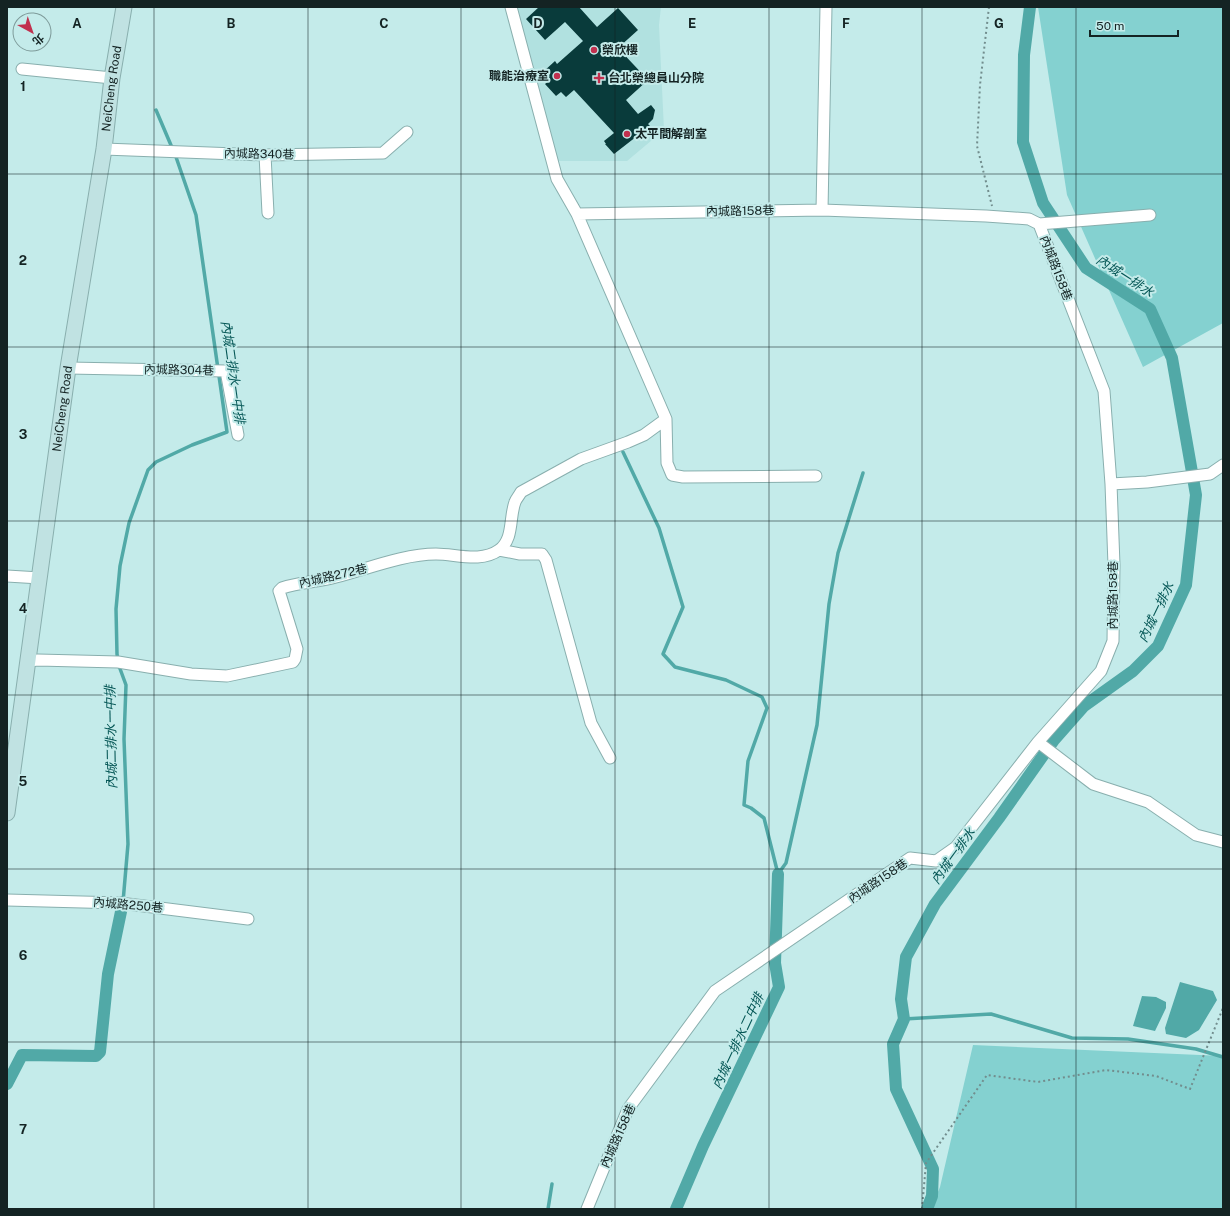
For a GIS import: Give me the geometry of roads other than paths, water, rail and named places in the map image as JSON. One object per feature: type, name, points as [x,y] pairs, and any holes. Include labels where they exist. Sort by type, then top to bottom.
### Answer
[{"type":"street","name":"NeiCheng Road","points":[[7,813],[68,368],[104,149],[112,78],[124,7]]},
{"type":"street","points":[[511,7],[557,180],[577,214],[666,419],[667,463],[672,475],[683,477],[816,476]]},
{"type":"street","points":[[822,210],[826,7]]},
{"type":"street","points":[[22,69],[112,78]]},
{"type":"street","name":"內城路340巷","points":[[104,149],[265,155],[383,153],[407,132]]},
{"type":"street","points":[[265,155],[268,213]]},
{"type":"street","name":"內城路158巷","points":[[577,214],[822,210],[994,216],[1029,219],[1043,224],[1104,391],[1111,484],[1114,565],[1113,640],[1100,671],[956,847],[936,861],[910,858],[715,991],[628,1109],[587,1209]]},
{"type":"street","points":[[1043,224],[1150,215]]},
{"type":"street","name":"內城路304巷","points":[[68,368],[226,371],[238,435]]},
{"type":"street","points":[[610,758],[591,724],[546,560],[542,554],[520,554],[499,550],[507,540],[511,529],[515,502],[521,492],[582,459],[644,435],[666,419]]},
{"type":"street","points":[[1111,484],[1210,474],[1223,465]]},
{"type":"street","name":"內城路272巷","points":[[28,661],[118,662],[191,674],[227,676],[293,662],[295,659],[296,649],[280,594],[282,588],[334,578],[418,555],[437,554],[485,556],[499,550]]},
{"type":"street","points":[[7,576],[40,578]]},
{"type":"street","points":[[1040,744],[1093,784],[1148,802],[1196,835],[1223,842]]},
{"type":"street","name":"內城路250巷","points":[[7,900],[120,903],[248,919]]},
{"type":"waterway","name":"內城一排水","points":[[927,1209],[932,1196],[933,1169],[896,1089],[893,1044],[904,1019],[901,999],[906,957],[935,904],[999,818],[1054,740],[1084,706],[1133,671],[1158,646],[1186,585],[1196,495],[1172,358],[1150,309],[1086,268],[1043,203],[1023,142],[1024,55],[1030,7]]},
{"type":"waterway","name":"內城二排水一中排","points":[[123,902],[128,844],[124,739],[126,685],[119,666],[117,654],[116,609],[120,566],[129,523],[148,470],[156,462],[192,445],[227,432],[196,215],[176,157],[156,110]]},
{"type":"waterway","points":[[623,452],[659,528],[683,607],[663,654],[675,667],[726,680],[762,697],[767,708],[748,761],[744,805],[751,808],[764,818],[778,874]]},
{"type":"waterway","points":[[778,874],[786,863],[817,725],[829,604],[838,553],[863,473]]},
{"type":"waterway","name":"內城一排水二中排","points":[[676,1209],[703,1146],[779,987],[775,963],[778,874]]},
{"type":"waterway","name":"內城二排水一中排","points":[[7,1084],[22,1055],[96,1056],[100,1052],[108,974],[123,902]]},
{"type":"waterway","points":[[904,1019],[991,1014],[1072,1038],[1128,1039],[1196,1049],[1223,1057]]},
{"type":"waterway","points":[[548,1209],[552,1184]]},
{"type":"place","name":"榮欣樓","points":[[594,50]]},
{"type":"place","name":"職能治療室","points":[[557,76]]},
{"type":"place","name":"台北榮總員山分院","points":[[599,78]]},
{"type":"place","name":"太平間解剖室","points":[[627,134]]}]
